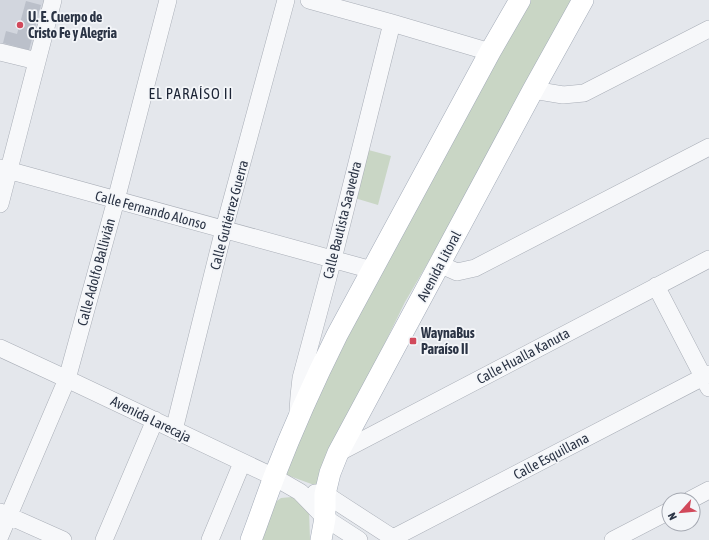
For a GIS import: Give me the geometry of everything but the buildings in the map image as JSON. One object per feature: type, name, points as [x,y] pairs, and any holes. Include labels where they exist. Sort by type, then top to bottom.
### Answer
[{"type":"main road","points":[[252,540],[274,477],[298,418],[337,335],[490,52],[520,0]]},
{"type":"main road","name":"Avenida Litoral","points":[[321,540],[325,518],[325,494],[330,472],[338,453],[583,0]]},
{"type":"street","points":[[0,204],[4,169],[37,61],[53,0]]},
{"type":"street","name":"Calle Adolfo Ballivián","points":[[0,536],[4,514],[67,379],[116,200],[168,0]]},
{"type":"street","name":"Calle Gutiérrez Guerra","points":[[174,430],[224,229],[286,0]]},
{"type":"street","points":[[309,0],[490,52]]},
{"type":"street","name":"Calle Bautista Saavedra","points":[[298,418],[301,378],[333,259],[392,23]]},
{"type":"street","points":[[533,90],[563,95],[584,93],[709,29]]},
{"type":"street","points":[[0,52],[37,61]]},
{"type":"street","points":[[440,264],[457,272],[475,268],[709,147]]},
{"type":"street","name":"Calle Fernando Alonso","points":[[4,169],[372,270]]},
{"type":"street","name":"Calle Hualla Kanuta","points":[[338,453],[709,259]]},
{"type":"street","points":[[656,286],[707,379]]},
{"type":"street","name":"Avenida Larecaja","points":[[0,348],[274,477],[300,492],[325,518],[359,540]]},
{"type":"street","name":"Calle Esquillana","points":[[395,539],[707,379]]},
{"type":"street","points":[[104,540],[155,420]]},
{"type":"street","points":[[210,540],[242,463]]},
{"type":"street","name":"Avenida Larecaja","points":[[300,492],[325,494],[395,539]]},
{"type":"street","points":[[4,514],[63,540]]},
{"type":"street","points":[[613,540],[661,515]]},
{"type":"shaded area","name":"U. E. Cuerpo de Cristo Fe y Alegria","points":[[0,0],[47,0],[34,51],[30,53],[0,45]]},
{"type":"green space","points":[[528,0],[574,0],[440,242],[405,302],[317,486],[284,474],[316,391]]},
{"type":"green space","points":[[361,148],[391,156],[378,205],[348,196]]},
{"type":"green space","points":[[292,497],[309,510],[310,540],[261,540],[274,503],[281,498]]},
{"type":"place","name":"U. E. Cuerpo de Cristo Fe y Alegria","points":[[20,25]]},
{"type":"place","name":"WaynaBus Paraíso II","points":[[413,341]]},
{"type":"district","name":"EL PARAÍSO II","points":[[191,94]]}]
